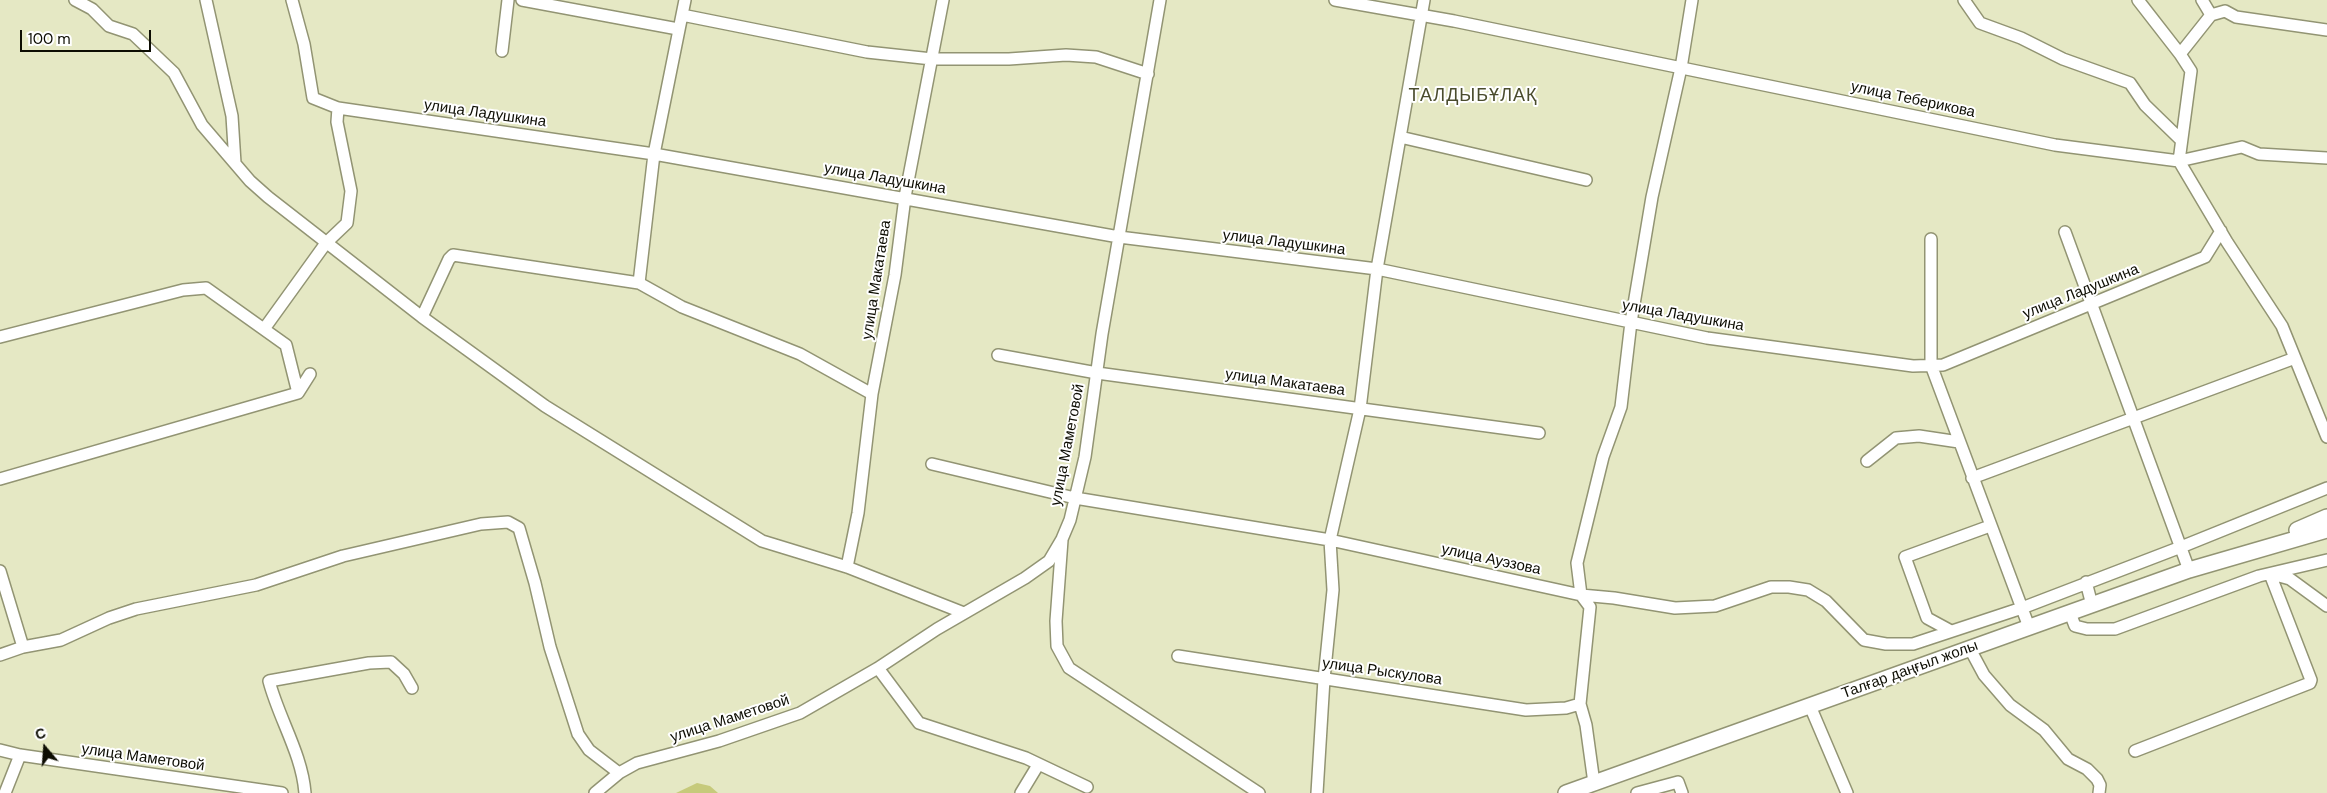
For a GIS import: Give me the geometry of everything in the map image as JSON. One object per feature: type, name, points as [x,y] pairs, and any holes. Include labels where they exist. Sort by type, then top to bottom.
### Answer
[{"type":"main road","name":"Талғар даңғыл жолы","points":[[2255,549],[2327,517]]},
{"type":"main road","name":"Талғар даңғыл жолы","points":[[1566,793],[2190,570],[2255,549],[2327,530]]},
{"type":"street","points":[[76,0],[92,9],[109,26],[133,34],[174,73],[202,124],[262,192],[422,317],[545,406],[762,541],[847,567],[964,613]]},
{"type":"street","points":[[206,0],[232,116],[235,163]]},
{"type":"street","name":"улица Ладушкина","points":[[292,0],[304,44],[313,98],[338,108],[654,154],[906,197],[1119,237],[1377,270],[1707,338],[1913,366],[1943,365],[2205,257],[2221,231]]},
{"type":"street","points":[[502,51],[508,0]]},
{"type":"street","points":[[522,0],[678,29]]},
{"type":"street","points":[[638,283],[654,154],[684,0]]},
{"type":"street","name":"улица Макатаева","points":[[847,567],[859,503],[872,394],[895,276],[906,197],[943,0]]},
{"type":"street","name":"улица Маметовой","points":[[594,793],[619,773],[636,763],[719,741],[800,713],[878,668],[964,613],[1026,578],[1049,561],[1062,539],[1085,457],[1119,237],[1160,0]]},
{"type":"street","name":"улица Теберикова","points":[[1335,0],[1422,15],[2056,145],[2179,161],[2242,147],[2259,154],[2327,158]]},
{"type":"street","points":[[1317,793],[1324,678],[1334,590],[1330,540],[1360,409],[1377,270],[1424,0]]},
{"type":"street","points":[[1594,783],[1586,725],[1580,704],[1590,608],[1581,595],[1577,564],[1603,457],[1621,407],[1631,322],[1652,197],[1682,68],[1692,0]]},
{"type":"street","points":[[1964,0],[1980,23],[2021,38],[2063,59],[2130,83],[2145,105],[2181,140]]},
{"type":"street","points":[[2138,0],[2191,71],[2179,161],[2282,326],[2327,436]]},
{"type":"street","points":[[2202,0],[2211,15]]},
{"type":"street","points":[[2180,54],[2211,15],[2225,11],[2236,17],[2327,30]]},
{"type":"street","points":[[682,15],[867,52],[932,58],[1009,59],[1066,55],[1096,58],[1148,74]]},
{"type":"street","points":[[264,329],[326,243],[347,223],[351,191],[337,122],[338,108]]},
{"type":"street","points":[[1400,137],[1586,180]]},
{"type":"street","points":[[2065,232],[2190,570]]},
{"type":"street","points":[[1931,239],[1931,365],[1958,442],[2029,627]]},
{"type":"street","points":[[422,317],[449,259],[453,255],[638,283],[682,307],[800,354],[872,394]]},
{"type":"street","points":[[0,337],[183,290],[206,288],[286,345],[298,393]]},
{"type":"street","name":"улица Макатаева","points":[[998,355],[1097,373],[1539,433]]},
{"type":"street","points":[[1972,478],[2295,358]]},
{"type":"street","points":[[0,479],[298,393],[310,374]]},
{"type":"street","points":[[1867,461],[1896,438],[1919,436],[1958,442]]},
{"type":"street","name":"улица Ауэзова","points":[[932,464],[1075,498],[1330,540],[1581,595],[1614,598],[1675,608],[1715,606],[1771,587],[1808,590],[1826,601],[1864,640],[1886,644],[1912,644],[2022,608],[2327,488]]},
{"type":"street","points":[[0,655],[24,647],[61,640],[109,618],[136,610],[256,585],[352,554],[481,524],[508,522],[519,528],[535,583],[550,647],[578,734],[589,750],[619,773]]},
{"type":"street","points":[[1951,630],[1927,618],[1905,557],[1990,526]]},
{"type":"street","points":[[1062,539],[1056,621],[1057,646],[1069,668],[1259,793]]},
{"type":"street","points":[[2070,613],[2075,626],[2087,629],[2115,629],[2259,576],[2305,563],[2327,560]]},
{"type":"street","points":[[0,571],[24,647]]},
{"type":"street","points":[[2270,574],[2290,578],[2327,606]]},
{"type":"street","points":[[2135,751],[2310,683],[2311,680],[2270,574]]},
{"type":"street","points":[[2086,582],[2092,604]]},
{"type":"street","points":[[1970,649],[1984,675],[2010,705],[2044,730],[2068,759],[2087,769],[2097,779],[2100,785],[2099,793]]},
{"type":"street","name":"улица Рыскулова","points":[[1178,656],[1472,700],[1526,710],[1566,708],[1580,704]]},
{"type":"street","points":[[305,793],[304,782],[295,750],[274,702],[269,681],[370,663],[391,662],[404,674],[412,688]]},
{"type":"street","points":[[878,668],[919,723],[986,744],[1087,787]]},
{"type":"street","points":[[1810,706],[1847,793]]},
{"type":"street","name":"улица Маметовой","points":[[0,750],[20,755],[282,793]]},
{"type":"street","points":[[5,793],[20,755]]},
{"type":"street","points":[[1021,793],[1038,765]]},
{"type":"street","points":[[1637,793],[1678,782],[1682,793]]},
{"type":"green space","points":[[697,783],[710,786],[718,793],[676,793]]},
{"type":"district","name":"ТАЛДЫБҰЛАҚ","points":[[1473,96]]}]
